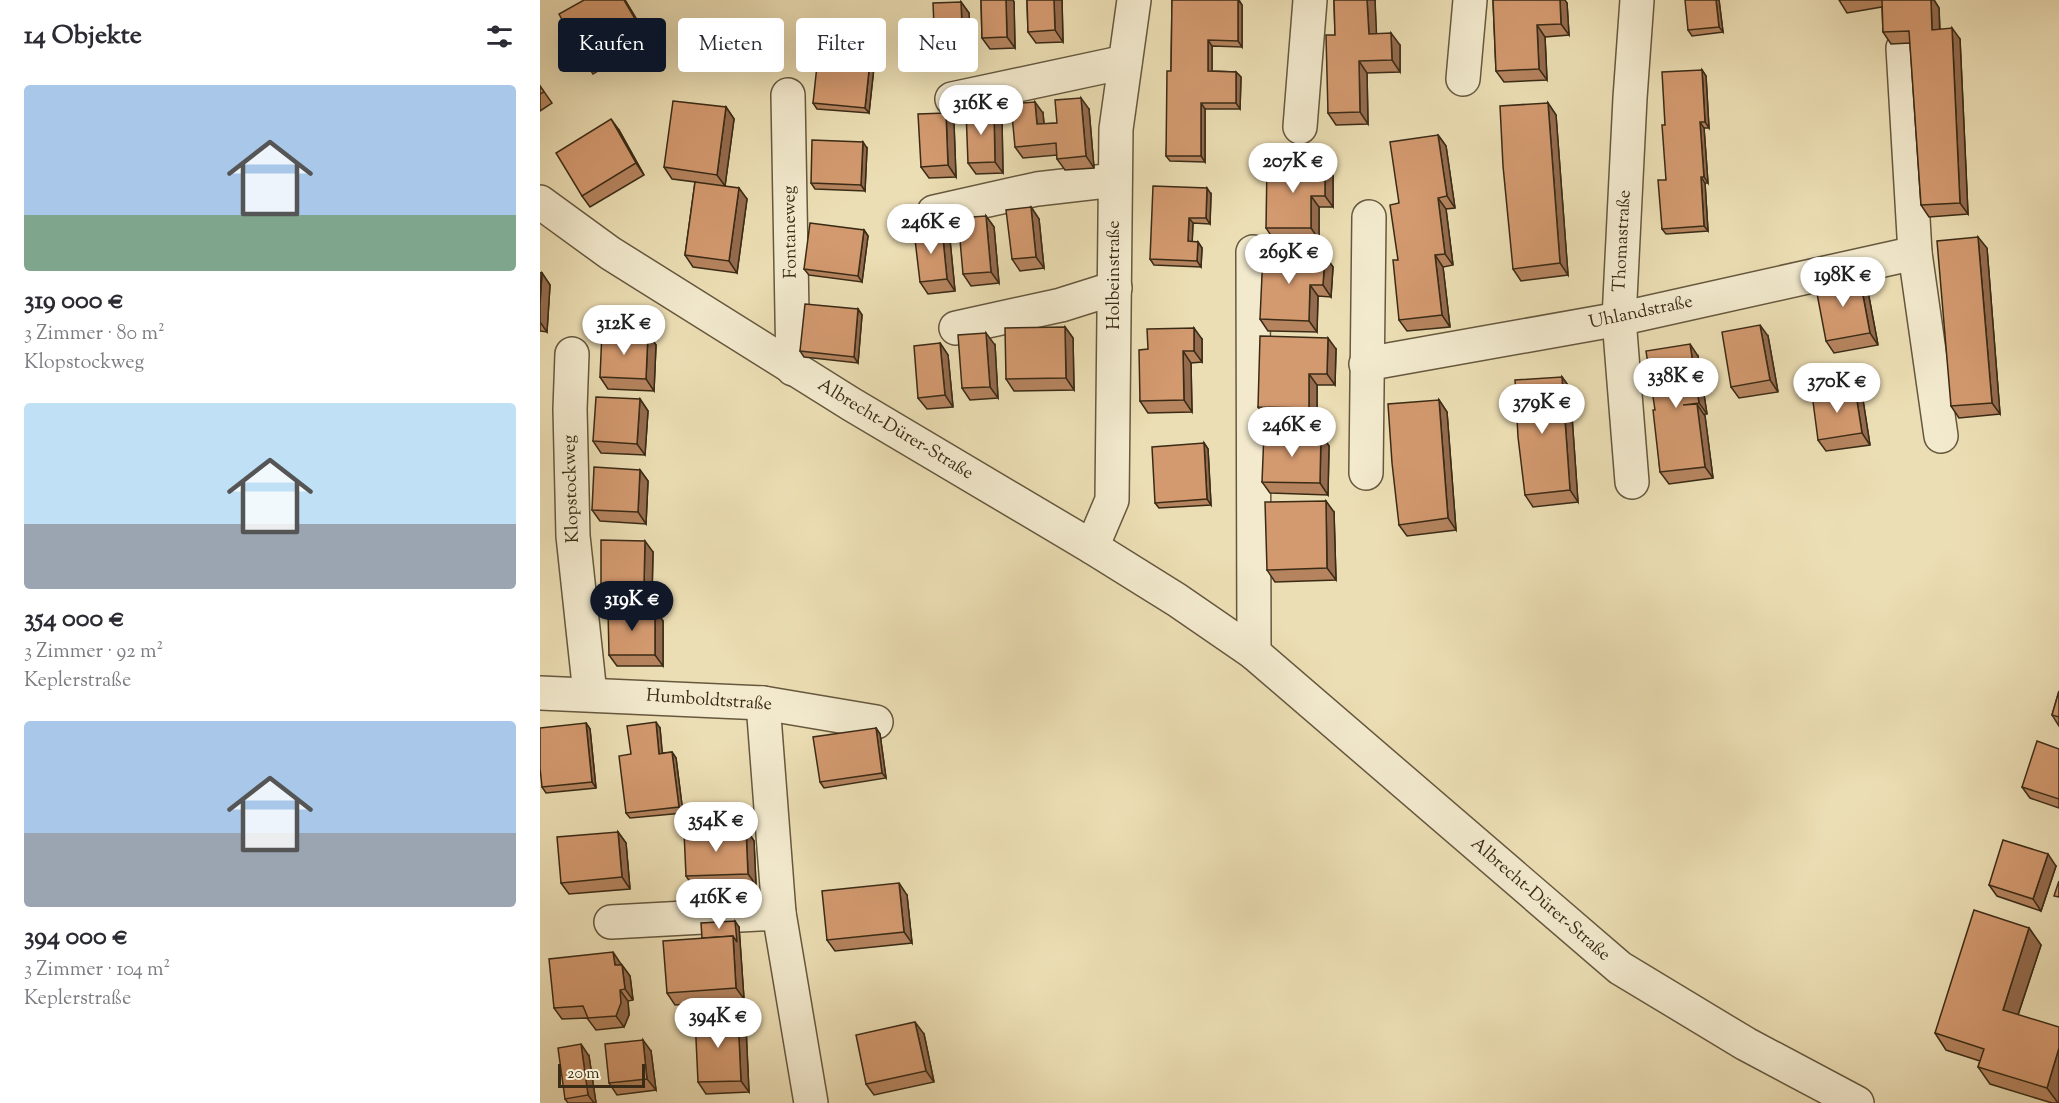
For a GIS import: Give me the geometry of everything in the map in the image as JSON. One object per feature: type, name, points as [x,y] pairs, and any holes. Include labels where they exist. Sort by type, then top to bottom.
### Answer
[{"type":"street","name":"Holbeinstraße","points":[[1092,547],[1112,500],[1116,129],[1134,0]]},
{"type":"street","points":[[1300,127],[1310,0]]},
{"type":"street","points":[[1463,79],[1470,0]]},
{"type":"street","name":"Thomastraße","points":[[1632,482],[1619,319],[1637,0]]},
{"type":"street","points":[[1903,48],[1915,253],[1941,436]]},
{"type":"street","points":[[952,99],[1125,62]]},
{"type":"street","name":"Fontaneweg","points":[[788,95],[793,369]]},
{"type":"street","points":[[934,212],[1037,189],[1115,180]]},
{"type":"street","name":"Albrecht-Dürer-Straße","points":[[540,202],[610,253],[793,369],[1177,600],[1254,653],[1620,968],[1746,1044],[1857,1103]]},
{"type":"street","points":[[1366,473],[1369,217]]},
{"type":"street","points":[[1253,252],[1254,653]]},
{"type":"street","name":"Uhlandstraße","points":[[1366,364],[1619,319],[1915,253]]},
{"type":"street","points":[[956,328],[1061,305],[1114,288]]},
{"type":"street","name":"Klopstockweg","points":[[572,354],[570,409],[573,536],[590,694]]},
{"type":"street","name":"Humboldtstraße","points":[[540,693],[763,703],[876,722]]},
{"type":"street","points":[[763,703],[779,913],[802,1102]]},
{"type":"street","points":[[611,922],[779,913]]},
{"type":"building","points":[[584,0],[624,0],[635,18],[561,18],[559,14]]},
{"type":"building","points":[[981,0],[1006,0],[1007,37],[982,38]]},
{"type":"building","points":[[1027,0],[1054,0],[1055,30],[1028,32]]},
{"type":"building","points":[[1172,0],[1238,0],[1238,41],[1208,40],[1208,71],[1236,72],[1236,103],[1201,103],[1201,156],[1166,156],[1167,71],[1171,71]]},
{"type":"building","points":[[1334,0],[1367,0],[1369,34],[1391,33],[1392,60],[1359,61],[1360,112],[1328,113],[1326,35],[1335,35]]},
{"type":"building","points":[[1493,0],[1560,0],[1561,24],[1537,25],[1539,69],[1496,71]]},
{"type":"building","points":[[1685,0],[1716,0],[1719,27],[1688,30]]},
{"type":"building","points":[[1882,0],[1931,0],[1932,30],[1952,28],[1960,203],[1921,205],[1909,31],[1883,32]]},
{"type":"building","points":[[961,2],[962,18],[934,18],[933,3]]},
{"type":"building","points":[[1702,70],[1705,122],[1700,122],[1704,177],[1701,177],[1704,226],[1662,229],[1658,180],[1666,180],[1662,125],[1665,125],[1662,72]]},
{"type":"building","points":[[816,72],[869,72],[865,108],[813,103]]},
{"type":"building","points":[[1081,98],[1086,156],[1057,159],[1056,143],[1015,147],[1011,104],[1035,102],[1037,124],[1057,123],[1055,100]]},
{"type":"building","points":[[673,101],[726,107],[717,175],[664,167]]},
{"type":"building","points":[[1548,103],[1560,263],[1513,269],[1500,106]]},
{"type":"building","points":[[994,110],[995,162],[968,163],[966,111]]},
{"type":"building","points":[[946,113],[948,165],[921,167],[918,114]]},
{"type":"building","points":[[611,119],[636,163],[582,196],[556,153]]},
{"type":"building","points":[[1438,135],[1447,196],[1438,198],[1445,254],[1435,255],[1442,315],[1399,320],[1393,260],[1398,260],[1390,205],[1399,203],[1390,142]]},
{"type":"building","points":[[812,140],[863,142],[861,185],[811,183]]},
{"type":"building","points":[[1267,164],[1325,164],[1325,196],[1311,196],[1311,228],[1266,228]]},
{"type":"building","points":[[695,182],[739,188],[729,261],[685,255]]},
{"type":"building","points":[[1153,186],[1207,188],[1206,218],[1189,218],[1188,241],[1198,242],[1197,261],[1150,259]]},
{"type":"building","points":[[1031,207],[1036,257],[1012,259],[1006,210]]},
{"type":"building","points":[[986,216],[991,272],[963,274],[958,218]]},
{"type":"building","points":[[810,223],[864,230],[858,276],[804,269]]},
{"type":"building","points":[[942,228],[947,279],[920,282],[914,231]]},
{"type":"building","points":[[1978,237],[1992,403],[1951,406],[1937,241]]},
{"type":"building","points":[[1263,253],[1325,256],[1323,285],[1310,285],[1309,321],[1260,319]]},
{"type":"building","points":[[540,273],[542,273],[540,303]]},
{"type":"building","points":[[1859,274],[1870,333],[1826,341],[1815,283]]},
{"type":"building","points":[[805,304],[858,309],[854,357],[800,351]]},
{"type":"building","points":[[1760,325],[1770,380],[1731,387],[1722,332]]},
{"type":"building","points":[[1065,327],[1066,378],[1006,379],[1005,328]]},
{"type":"building","points":[[1194,328],[1194,351],[1183,351],[1184,400],[1140,401],[1139,350],[1148,349],[1147,329]]},
{"type":"building","points":[[602,332],[648,334],[646,379],[600,377]]},
{"type":"building","points":[[986,333],[990,387],[962,388],[958,335]]},
{"type":"building","points":[[1260,336],[1328,338],[1327,374],[1309,374],[1309,408],[1258,407]]},
{"type":"building","points":[[940,343],[945,395],[918,398],[914,346]]},
{"type":"building","points":[[1690,344],[1699,403],[1683,405],[1697,404],[1705,467],[1660,472],[1653,410],[1655,410],[1646,351]]},
{"type":"building","points":[[1562,377],[1570,490],[1525,495],[1518,437],[1515,380]]},
{"type":"building","points":[[1855,388],[1862,433],[1818,440],[1812,394]]},
{"type":"building","points":[[596,397],[640,399],[637,444],[593,441]]},
{"type":"building","points":[[1439,400],[1448,518],[1399,525],[1388,404]]},
{"type":"building","points":[[1264,432],[1321,434],[1320,483],[1262,482]]},
{"type":"building","points":[[1204,443],[1207,499],[1155,503],[1152,447]]},
{"type":"building","points":[[594,467],[640,470],[638,512],[592,510]]},
{"type":"building","points":[[1326,501],[1327,568],[1267,570],[1265,502]]},
{"type":"building","points":[[601,540],[645,541],[644,585],[601,584]]},
{"type":"building","points":[[655,609],[655,655],[609,655],[608,610]]},
{"type":"building","points":[[2059,691],[2059,717],[2052,715]]},
{"type":"building","points":[[656,722],[659,754],[672,752],[679,807],[626,813],[619,756],[631,754],[627,726]]},
{"type":"building","points":[[586,723],[592,782],[542,787],[540,728]]},
{"type":"building","points":[[876,728],[882,773],[820,782],[813,737]]},
{"type":"building","points":[[2037,741],[2059,749],[2059,799],[2022,787]]},
{"type":"building","points":[[746,829],[748,874],[686,876],[684,832]]},
{"type":"building","points":[[618,832],[622,877],[561,883],[557,837]]},
{"type":"building","points":[[2003,840],[2048,854],[2033,899],[1989,885]]},
{"type":"building","points":[[2059,881],[2059,897],[2054,896]]},
{"type":"building","points":[[899,883],[904,932],[827,940],[822,891]]},
{"type":"building","points":[[1974,910],[2029,928],[2003,1010],[2059,1027],[2059,1048],[2047,1088],[1978,1067],[1984,1049],[1935,1033]]},
{"type":"building","points":[[735,921],[737,942],[733,936],[702,938],[701,923]]},
{"type":"building","points":[[733,936],[736,988],[667,993],[663,941]]},
{"type":"building","points":[[613,952],[615,965],[622,965],[625,989],[620,990],[621,1003],[616,1016],[588,1018],[583,1006],[554,1008],[549,959]]},
{"type":"building","points":[[738,1016],[741,1081],[698,1082],[695,1018]]},
{"type":"building","points":[[915,1022],[926,1071],[866,1084],[856,1035]]},
{"type":"building","points":[[643,1040],[647,1079],[609,1083],[605,1044]]},
{"type":"building","points":[[581,1044],[588,1095],[565,1099],[558,1048]]}]
